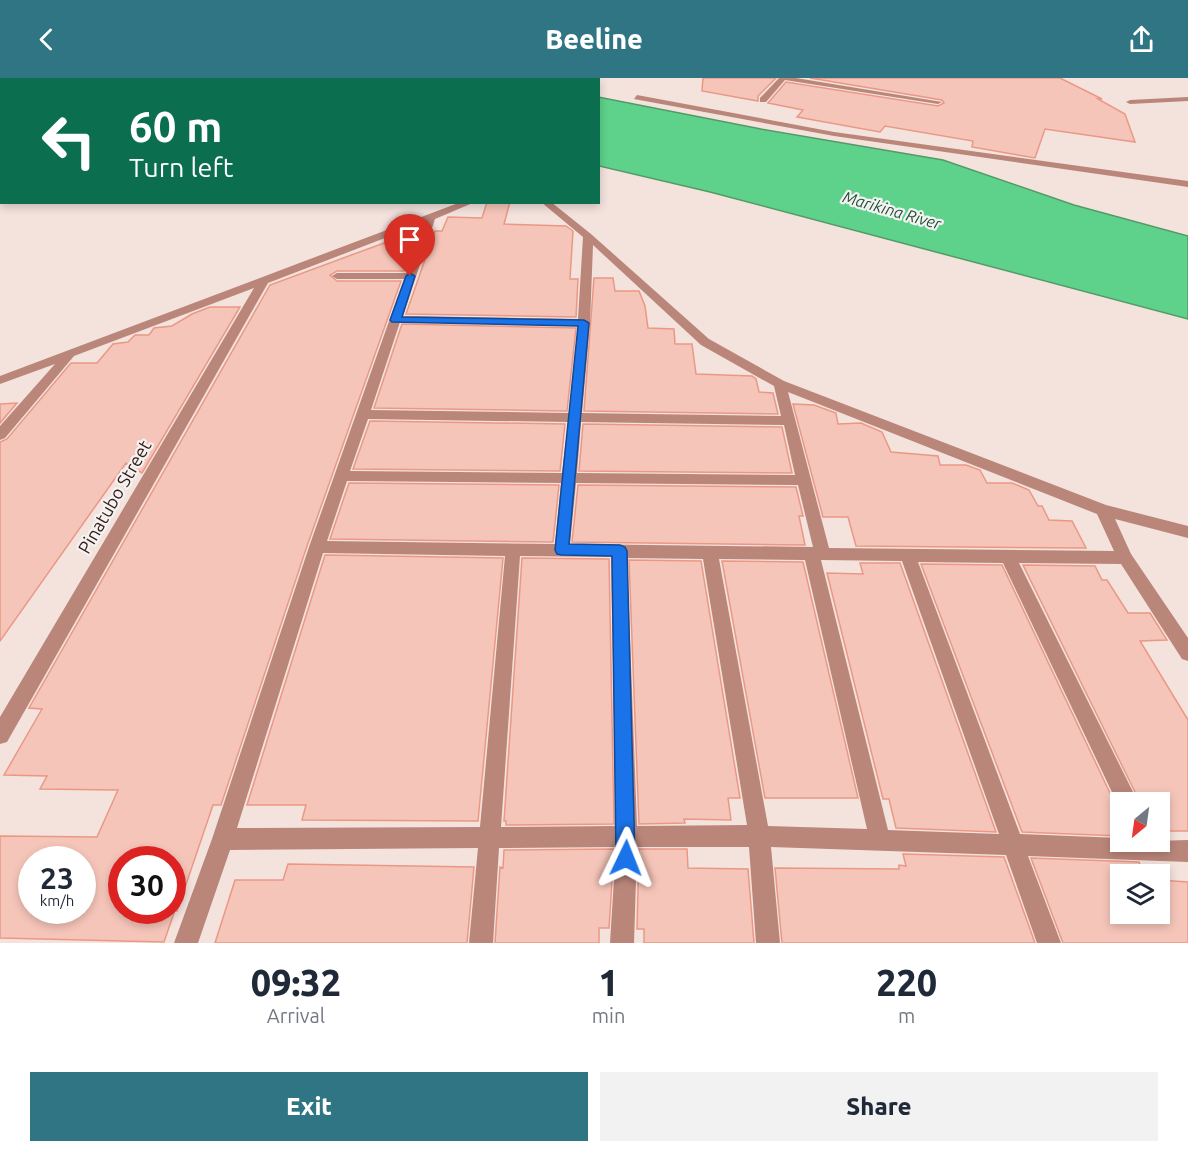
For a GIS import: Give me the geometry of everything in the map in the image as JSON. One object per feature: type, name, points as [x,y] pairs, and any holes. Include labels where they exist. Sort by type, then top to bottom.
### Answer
[{"type":"street","points":[[763,100],[783,78],[938,102]]},
{"type":"street","points":[[637,97],[834,134],[1188,184]]},
{"type":"street","points":[[1130,102],[1188,99]]},
{"type":"street","points":[[0,380],[466,204]]},
{"type":"street","points":[[548,204],[588,236],[705,342],[780,384],[1103,510],[1188,532]]},
{"type":"street","points":[[186,943],[224,838],[317,547],[431,217]]},
{"type":"street","points":[[562,550],[584,323],[588,236]]},
{"type":"street","points":[[337,276],[410,276]]},
{"type":"street","name":"Pinatubo Street","points":[[0,735],[264,280]]},
{"type":"street","points":[[396,320],[584,323]]},
{"type":"street","points":[[0,435],[70,354]]},
{"type":"street","points":[[780,384],[804,480],[817,553],[880,840]]},
{"type":"street","points":[[363,414],[790,421]]},
{"type":"street","points":[[342,476],[804,480]]},
{"type":"street","points":[[1103,510],[1125,558],[1188,653]]},
{"type":"street","points":[[317,547],[1125,558]]},
{"type":"street","points":[[481,943],[513,549]]},
{"type":"street","points":[[620,551],[627,836],[622,943]]},
{"type":"street","points":[[710,552],[759,836],[768,943]]},
{"type":"street","points":[[907,554],[1049,943]]},
{"type":"street","points":[[1008,556],[1123,792]]},
{"type":"street","points":[[224,838],[759,836],[1013,845],[1110,846]]},
{"type":"street","points":[[1170,849],[1188,851]]},
{"type":"water","name":"Marikina River","points":[[600,97],[761,129],[943,160],[1074,205],[1188,236],[1188,319],[710,192],[600,166]]},
{"type":"building","points":[[703,78],[776,78],[758,96],[758,101],[702,91]]},
{"type":"building","points":[[810,78],[1060,78],[1102,99],[1098,99],[1125,114],[1135,142],[1045,129],[1035,158],[972,147],[973,141],[885,126],[880,132],[797,117],[803,110],[768,103],[786,82],[938,106],[944,103],[942,100]]},
{"type":"building","points":[[486,204],[509,204],[504,224],[566,226],[573,231],[570,279],[578,279],[576,317],[406,314],[435,231],[442,231],[448,217],[482,218]]},
{"type":"building","points":[[403,236],[417,236],[404,271],[337,271],[330,275],[337,281],[401,281],[307,546],[221,805],[213,805],[186,884],[186,846],[108,846],[108,924],[170,924],[164,942],[0,938],[0,836],[97,837],[118,790],[40,789],[47,776],[4,775],[42,709],[29,708],[270,285]]},
{"type":"building","points":[[594,278],[613,278],[615,291],[639,291],[645,306],[648,328],[674,329],[675,344],[692,344],[696,374],[752,376],[756,379],[759,392],[773,393],[778,414],[584,411]]},
{"type":"building","points":[[210,307],[240,307],[142,473],[126,463],[0,641],[0,442],[7,439],[71,363],[97,363],[113,344],[128,342],[135,335],[149,335],[154,328],[172,326]]},
{"type":"building","points":[[402,324],[576,328],[567,411],[374,408]]},
{"type":"building","points":[[17,403],[0,423],[0,404]]},
{"type":"building","points":[[793,404],[814,405],[836,413],[838,424],[861,423],[882,432],[891,452],[938,456],[940,465],[966,465],[980,470],[987,483],[1012,483],[1029,490],[1038,506],[1042,506],[1049,520],[1072,521],[1086,548],[856,546],[848,517],[823,517]]},
{"type":"building","points":[[370,421],[565,424],[560,471],[353,469]]},
{"type":"building","points":[[583,424],[782,427],[792,473],[579,471]]},
{"type":"building","points":[[349,483],[559,485],[553,542],[330,539]]},
{"type":"building","points":[[578,485],[796,487],[803,516],[799,516],[805,545],[572,542]]},
{"type":"building","points":[[325,555],[503,558],[478,821],[302,820],[306,805],[247,805]]},
{"type":"building","points":[[522,558],[609,559],[614,824],[506,825],[504,821]]},
{"type":"building","points":[[629,560],[701,561],[740,798],[728,798],[731,820],[684,819],[685,823],[639,824]]},
{"type":"building","points":[[722,561],[803,562],[858,798],[765,798]]},
{"type":"building","points":[[860,563],[900,563],[996,832],[896,828],[889,799],[883,799],[827,573],[863,574]]},
{"type":"building","points":[[921,564],[1002,565],[1110,793],[1110,836],[1022,832]]},
{"type":"building","points":[[1023,565],[1095,566],[1102,580],[1107,580],[1128,613],[1150,613],[1167,640],[1140,641],[1188,720],[1188,831],[1170,831],[1170,792],[1135,792]]},
{"type":"building","points":[[614,849],[609,928],[599,928],[599,943],[495,943],[500,867],[503,868],[504,850]]},
{"type":"building","points":[[639,849],[687,849],[688,868],[748,869],[754,943],[644,943],[644,929],[637,929]]},
{"type":"building","points":[[903,854],[1004,857],[1035,943],[782,943],[775,868],[899,869],[899,865],[906,866]]},
{"type":"building","points":[[1031,858],[1139,862],[1140,864],[1110,864],[1110,924],[1170,924],[1170,881],[1188,882],[1188,943],[1063,943]]},
{"type":"building","points":[[288,864],[474,867],[467,943],[215,943],[235,880],[283,880]]},
{"type":"route","points":[[410,276],[396,320],[584,323],[562,550],[620,551],[626,858]]}]
